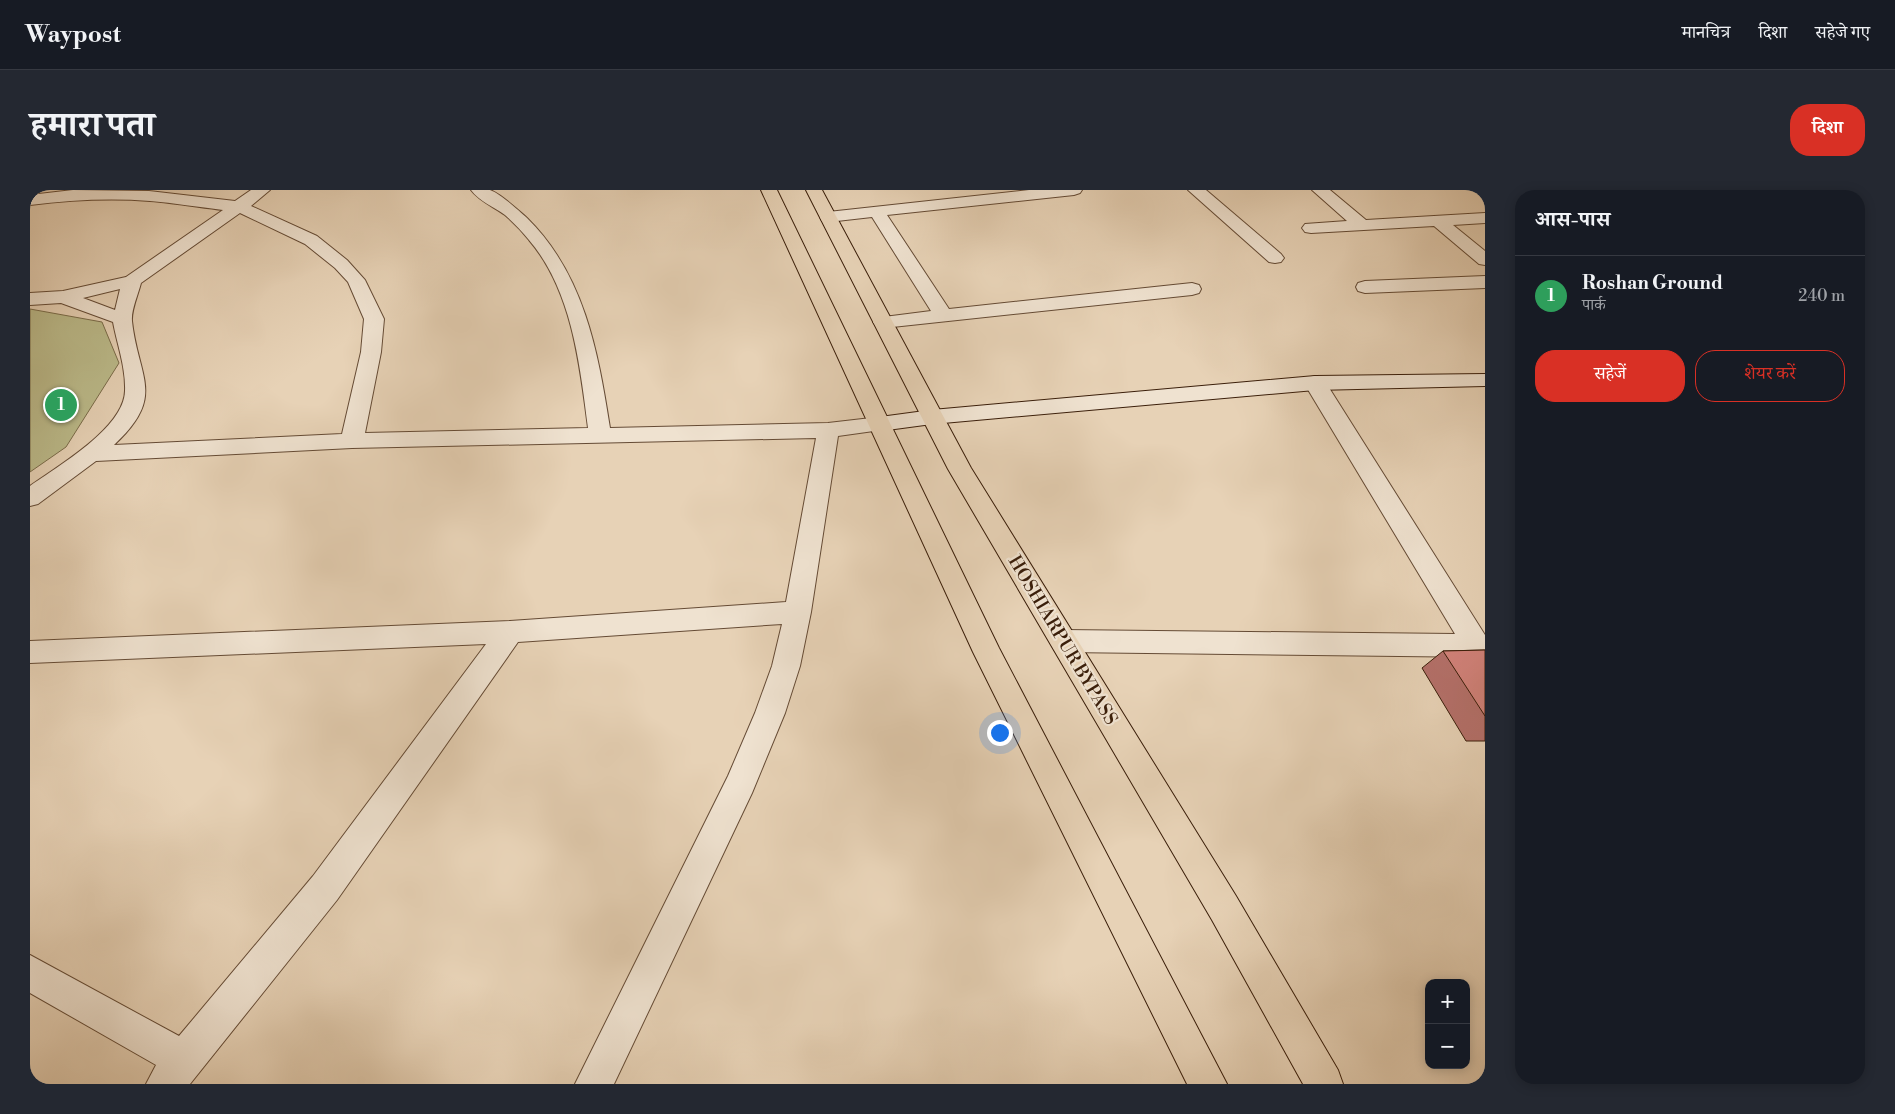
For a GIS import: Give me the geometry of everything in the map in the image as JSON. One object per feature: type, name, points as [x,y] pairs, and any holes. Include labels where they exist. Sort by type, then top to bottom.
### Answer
[{"type":"highway","points":[[769,190],[987,652],[1208,1084]]},
{"type":"highway","name":"HOSHIARPUR BYPASS","points":[[814,190],[960,469],[1224,908],[1324,1084]]},
{"type":"street","points":[[30,299],[63,297],[132,281],[240,208],[262,190]]},
{"type":"street","points":[[479,190],[501,202],[524,222],[542,243],[564,279],[578,315],[591,369],[600,434]]},
{"type":"street","points":[[828,217],[1074,190]]},
{"type":"street","points":[[1196,190],[1275,258]]},
{"type":"street","points":[[1320,190],[1362,225]]},
{"type":"street","points":[[30,200],[74,195],[149,196],[240,208],[311,240],[341,264],[356,280],[374,319],[371,352],[352,441]]},
{"type":"street","points":[[876,212],[944,316]]},
{"type":"street","points":[[1311,228],[1485,218]]},
{"type":"street","points":[[1437,220],[1485,260]]},
{"type":"street","points":[[30,498],[91,454],[118,430],[131,407],[136,393],[122,319],[132,281]]},
{"type":"street","points":[[1365,287],[1485,282]]},
{"type":"street","points":[[883,322],[1192,289]]},
{"type":"street","points":[[63,297],[122,319]]},
{"type":"street","points":[[91,454],[352,441],[828,430],[932,417],[1315,383],[1485,380]]},
{"type":"street","points":[[1315,383],[1480,646]]},
{"type":"street","points":[[594,1084],[741,783],[770,712],[786,666],[798,612],[828,430]]},
{"type":"street","points":[[30,652],[510,632],[798,612]]},
{"type":"street","points":[[30,973],[174,1072],[325,888],[510,632]]},
{"type":"street","points":[[1064,641],[1480,646]]},
{"type":"shaded area","points":[[30,309],[102,322],[119,363],[66,447],[30,472]]},
{"type":"building","points":[[1485,650],[1485,716],[1443,651]]},
{"type":"place","name":"Roshan Ground","points":[[61,405]]}]
